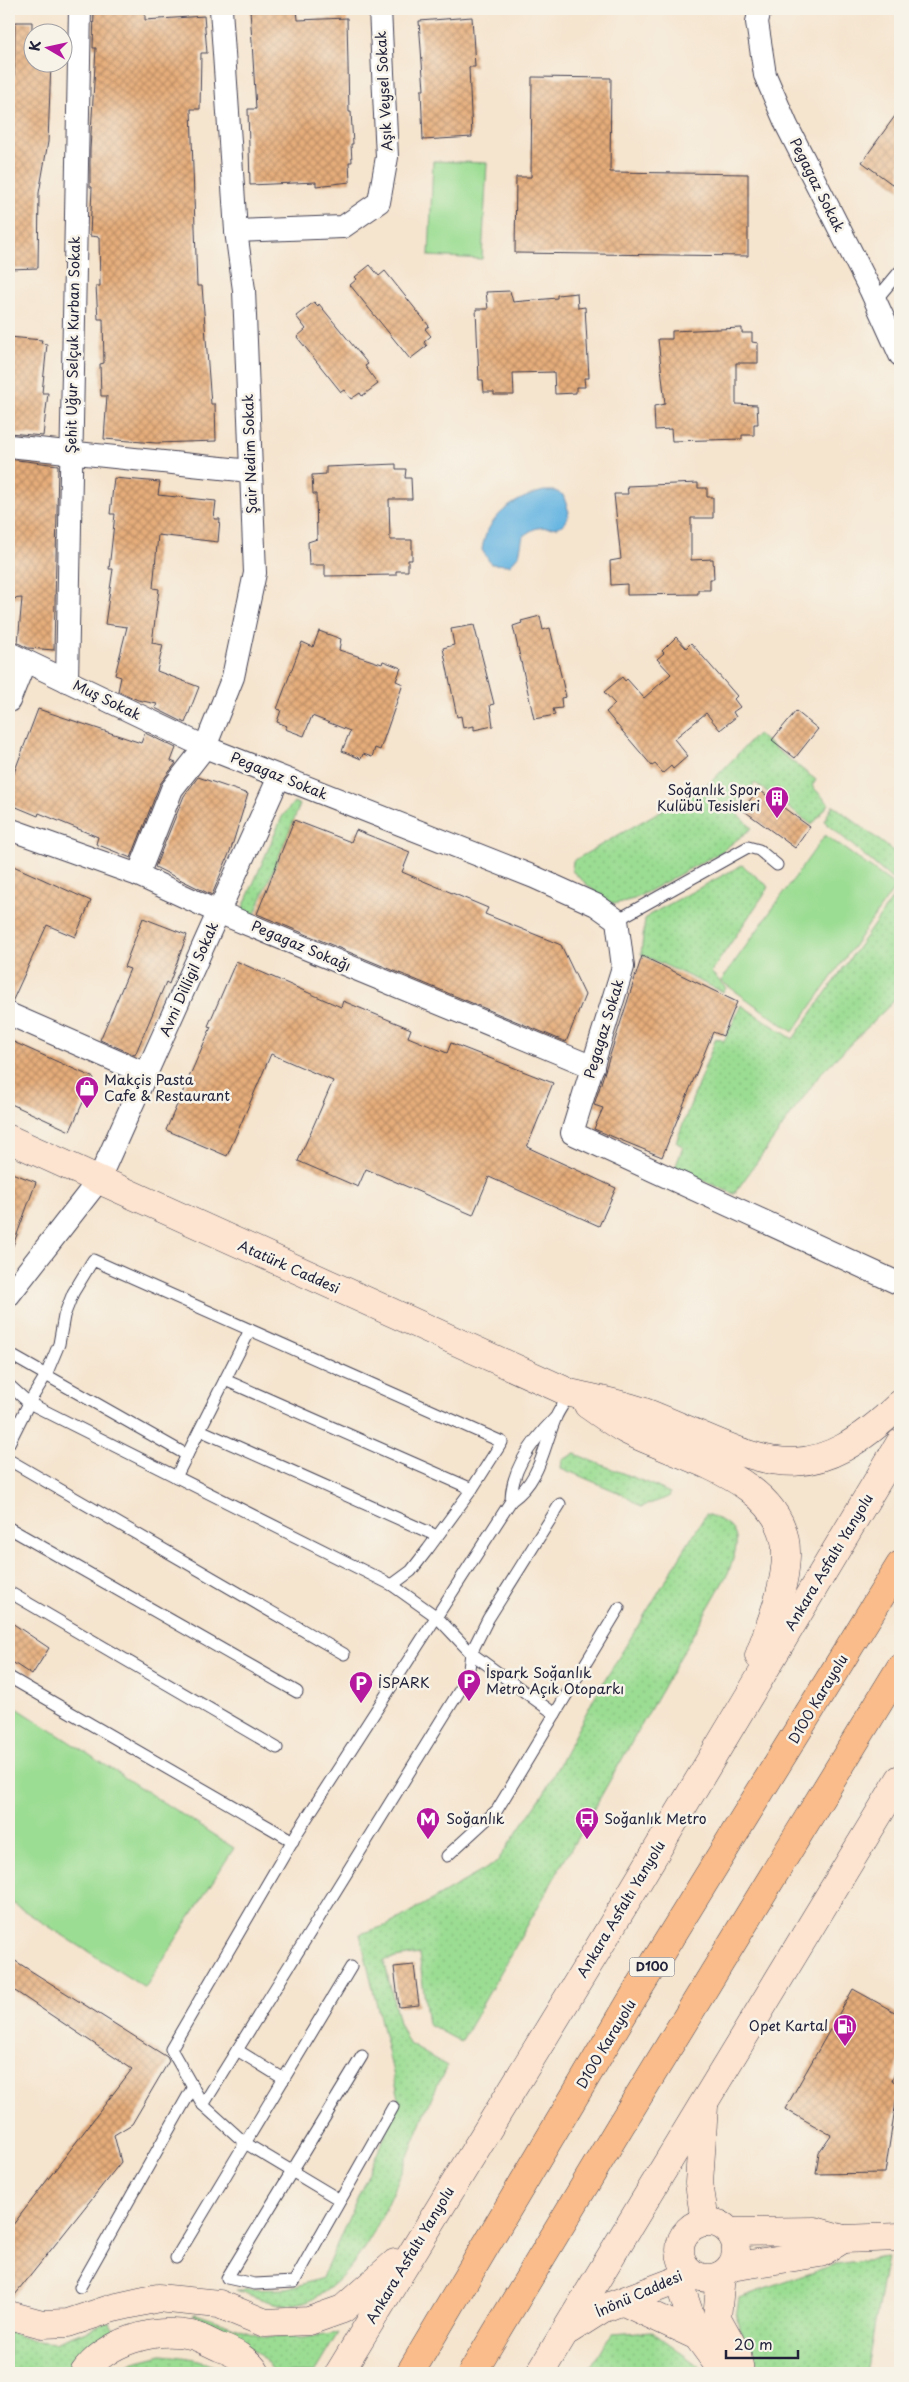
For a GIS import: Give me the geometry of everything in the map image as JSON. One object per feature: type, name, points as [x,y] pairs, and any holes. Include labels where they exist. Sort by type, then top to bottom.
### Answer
[{"type":"highway","name":"D100 Karayolu","points":[[410,2373],[634,1996],[900,1565]]},
{"type":"highway","points":[[472,2373],[624,2119],[900,1668]]},
{"type":"main road","name":"Atatürk Caddesi","points":[[9,1139],[98,1181],[570,1393]]},
{"type":"main road","points":[[570,1393],[645,1412],[758,1459],[794,1463],[812,1460],[846,1448],[875,1428],[900,1404]]},
{"type":"main road","points":[[570,1393],[626,1430],[689,1456],[754,1491],[768,1503],[776,1516],[784,1534],[786,1556],[783,1579],[739,1711]]},
{"type":"main road","name":"Ankara Asfaltı Yanyolu","points":[[339,2373],[596,1952],[900,1443]]},
{"type":"main road","points":[[541,2372],[900,1779]]},
{"type":"main road","points":[[704,2102],[700,2183],[706,2222]]},
{"type":"main road","points":[[730,2373],[719,2366],[697,2336],[680,2255],[680,2246],[689,2229],[706,2222],[715,2222],[730,2232],[815,2231],[843,2239],[900,2237]]},
{"type":"main road","points":[[730,2232],[736,2249],[726,2271],[717,2318],[736,2354],[740,2373]]},
{"type":"main road","points":[[684,2276],[706,2278],[726,2271],[820,2253],[843,2239]]},
{"type":"main road","points":[[9,2315],[42,2324],[68,2323],[113,2308],[158,2298],[219,2304],[265,2323],[309,2321],[343,2309],[416,2244]]},
{"type":"main road","name":"İnönü Caddesi","points":[[563,2333],[596,2312],[684,2276]]},
{"type":"main road","points":[[624,2302],[697,2336]]},
{"type":"main road","points":[[84,2373],[110,2349],[152,2333],[191,2335],[228,2350],[253,2368],[256,2373]]},
{"type":"street","name":"Şehit Uğur Selçuk Kurban Sokak","points":[[67,681],[80,9]]},
{"type":"street","name":"Şair Nedim Sokak","points":[[138,875],[172,789],[205,747],[233,677],[256,573],[250,471],[244,290],[236,231],[221,9]]},
{"type":"street","name":"Aşık Veysel Sokak","points":[[236,231],[343,227],[379,202],[387,157],[380,9]]},
{"type":"street","name":"Pegagaz Sokak","points":[[760,9],[757,22],[765,75],[787,126],[900,355]]},
{"type":"street","points":[[9,446],[250,471]]},
{"type":"street","points":[[9,701],[17,657]]},
{"type":"street","name":"Muş Sokak","points":[[17,657],[205,747]]},
{"type":"street","name":"Pegagaz Sokak","points":[[205,747],[534,876],[596,905],[616,920],[623,967],[572,1133],[900,1284]]},
{"type":"street","name":"Avni Dilligil Sokak","points":[[9,1295],[98,1181],[279,777]]},
{"type":"street","name":"Pegagaz Sokağı","points":[[9,829],[138,875],[218,912],[593,1067]]},
{"type":"street","points":[[9,1014],[146,1074]]},
{"type":"lane","points":[[875,301],[900,270]]},
{"type":"lane","points":[[616,920],[748,847],[759,850],[777,865]]},
{"type":"lane","points":[[9,1443],[29,1403],[46,1376],[59,1344],[64,1316],[73,1293],[92,1260],[502,1442],[472,1489],[411,1571],[392,1585]]},
{"type":"lane","points":[[176,1477],[250,1330]]},
{"type":"lane","points":[[9,1354],[187,1456]]},
{"type":"lane","points":[[225,1380],[472,1489]]},
{"type":"lane","points":[[9,1385],[29,1403],[392,1585],[437,1617],[472,1653],[555,1714]]},
{"type":"lane","points":[[340,2200],[245,2143],[203,2105],[170,2049],[293,1841],[510,1502],[511,1486],[534,1439],[556,1417],[570,1393]]},
{"type":"lane","points":[[200,1430],[437,1536]]},
{"type":"lane","points":[[9,1460],[344,1654]]},
{"type":"lane","points":[[203,2105],[468,1677],[472,1653],[488,1619],[560,1504]]},
{"type":"lane","points":[[9,1528],[296,1692]]},
{"type":"lane","points":[[9,1592],[277,1748]]},
{"type":"lane","points":[[447,1856],[498,1810],[619,1608]]},
{"type":"lane","points":[[9,1677],[293,1841]]},
{"type":"lane","points":[[176,2258],[351,1967]]},
{"type":"lane","points":[[237,2050],[284,2079]]},
{"type":"lane","points":[[362,2056],[227,2278],[255,2284],[294,2282],[394,2107]]},
{"type":"lane","points":[[80,2287],[192,2087]]},
{"type":"green space","points":[[433,161],[487,163],[482,259],[429,256]]},
{"type":"green space","points":[[757,734],[816,780],[812,786],[829,804],[812,825],[755,783],[733,810],[752,828],[721,852],[634,899],[614,904],[602,898],[572,871],[573,861],[711,782]]},
{"type":"green space","points":[[294,802],[300,805],[252,921],[241,912],[282,817]]},
{"type":"green space","points":[[833,805],[900,856],[900,886],[824,821]]},
{"type":"green space","points":[[825,835],[896,886],[793,1032],[721,981]]},
{"type":"green space","points":[[742,865],[769,887],[711,972],[726,988],[723,992],[641,954],[645,919],[649,915]]},
{"type":"green space","points":[[900,888],[900,995],[821,1073],[734,1194],[675,1168],[683,1147],[676,1142],[716,1038],[724,1041],[741,1005],[793,1039]]},
{"type":"green space","points":[[575,1454],[657,1487],[670,1493],[669,1497],[641,1507],[622,1494],[561,1468],[562,1460]]},
{"type":"green space","points":[[706,1514],[726,1524],[732,1529],[735,1536],[735,1551],[728,1573],[461,2042],[428,2024],[419,1954],[384,1960],[399,2023],[409,2044],[447,2066],[425,2112],[388,2204],[373,2232],[357,2258],[339,2280],[318,2296],[288,2305],[265,2300],[236,2290],[287,2289],[322,2278],[400,2102],[360,1934],[388,1925],[496,1863],[544,1793],[594,1698]]},
{"type":"green space","points":[[9,1703],[234,1848],[145,1988],[9,1901]]},
{"type":"green space","points":[[887,2257],[866,2373],[765,2373],[746,2345],[736,2317],[739,2298],[836,2264]]},
{"type":"green space","points":[[196,2314],[264,2337],[303,2338],[338,2333],[314,2373],[274,2373],[269,2364],[250,2347],[214,2325],[193,2315]]},
{"type":"green space","points":[[109,2322],[114,2330],[85,2347],[62,2373],[9,2373],[9,2332],[31,2340],[55,2343]]},
{"type":"green space","points":[[651,2331],[699,2366],[704,2373],[587,2373],[604,2344],[613,2334]]},
{"type":"green space","points":[[162,2355],[202,2361],[224,2373],[114,2373],[134,2362]]},
{"type":"water","points":[[544,491],[555,491],[563,495],[569,512],[567,519],[561,526],[537,528],[523,536],[519,555],[510,565],[491,564],[482,550],[489,528],[495,519],[512,504]]},
{"type":"building","points":[[94,9],[145,9],[145,20],[204,16],[207,53],[201,53],[200,109],[191,109],[197,286],[202,286],[211,404],[215,404],[216,441],[156,443],[104,439],[107,396],[101,396],[100,364],[104,363],[103,319],[98,319],[96,286],[100,286],[99,237],[90,236],[92,187],[90,187],[90,150],[96,48],[93,48]]},
{"type":"building","points":[[250,9],[297,9],[298,20],[347,18],[349,112],[351,112],[353,144],[351,144],[352,162],[349,162],[350,182],[316,186],[316,182],[250,185],[248,109],[256,109]]},
{"type":"building","points":[[472,17],[475,67],[469,67],[472,137],[423,140],[421,90],[424,90],[419,21]]},
{"type":"building","points":[[15,22],[22,22],[22,72],[51,72],[48,142],[39,193],[38,268],[9,269],[9,97],[14,98]]},
{"type":"building","points":[[532,77],[611,78],[610,172],[748,174],[748,256],[515,253],[516,177],[531,177]]},
{"type":"building","points":[[900,109],[900,190],[862,162]]},
{"type":"building","points":[[370,265],[379,276],[385,271],[429,326],[425,329],[431,336],[424,342],[427,346],[410,359],[350,285],[357,279],[355,277]]},
{"type":"building","points":[[510,291],[513,302],[557,298],[557,295],[577,293],[578,308],[585,307],[589,378],[584,378],[585,387],[576,387],[576,393],[555,394],[554,372],[513,373],[514,395],[494,395],[494,392],[484,392],[483,380],[479,380],[476,309],[488,309],[486,292]]},
{"type":"building","points":[[314,302],[318,306],[319,304],[368,364],[365,366],[378,384],[362,396],[360,393],[351,399],[344,390],[341,392],[297,337],[306,329],[296,316]]},
{"type":"building","points":[[742,328],[742,333],[752,333],[752,342],[758,343],[758,363],[736,363],[736,404],[757,405],[758,424],[754,424],[754,435],[742,435],[742,439],[672,441],[671,429],[655,430],[654,406],[665,404],[658,339],[672,339],[672,331]]},
{"type":"building","points":[[9,337],[42,340],[41,343],[47,344],[42,393],[48,393],[43,436],[9,433]]},
{"type":"building","points":[[9,459],[58,465],[54,650],[28,648],[18,643],[22,598],[9,599]]},
{"type":"building","points":[[396,464],[396,469],[406,469],[405,478],[411,478],[412,499],[389,499],[390,540],[412,540],[412,560],[408,560],[408,571],[396,571],[396,575],[325,576],[325,565],[309,565],[308,542],[317,539],[316,494],[313,494],[312,475],[326,474],[326,467]]},
{"type":"building","points":[[114,478],[160,482],[158,495],[216,501],[214,519],[220,519],[218,542],[158,535],[153,588],[159,589],[152,643],[163,645],[157,671],[199,687],[185,723],[155,708],[157,704],[138,700],[118,691],[121,677],[115,675],[127,627],[105,624],[113,569],[109,569],[115,514],[110,514]]},
{"type":"building","points":[[698,483],[698,488],[707,488],[707,497],[713,497],[713,518],[691,518],[691,560],[713,559],[714,579],[710,579],[710,590],[698,590],[698,594],[627,595],[627,584],[611,585],[610,561],[621,559],[614,494],[628,494],[627,486]]},
{"type":"building","points":[[540,616],[543,630],[550,628],[566,697],[561,698],[562,708],[553,709],[555,715],[534,719],[513,626],[522,623],[521,621]]},
{"type":"building","points":[[474,625],[494,704],[490,705],[493,726],[474,730],[474,726],[463,728],[461,716],[457,717],[443,648],[454,645],[451,629]]},
{"type":"building","points":[[319,631],[341,639],[339,650],[382,664],[383,661],[401,668],[396,681],[403,684],[380,750],[375,748],[372,757],[363,754],[361,759],[342,751],[350,731],[312,716],[304,736],[285,729],[287,726],[277,722],[281,710],[277,709],[302,642],[313,647]]},
{"type":"building","points":[[676,637],[686,648],[691,643],[737,696],[734,699],[740,707],[733,712],[736,717],[720,730],[706,713],[674,739],[688,756],[673,769],[671,766],[663,773],[655,764],[652,766],[606,712],[615,704],[604,692],[622,677],[625,681],[627,679],[644,698],[671,674],[657,659]]},
{"type":"building","points":[[38,709],[141,743],[145,733],[176,748],[171,761],[176,763],[160,784],[131,858],[96,844],[98,837],[39,813],[38,816],[9,804],[9,786]]},
{"type":"building","points":[[796,711],[818,729],[795,758],[772,740]]},
{"type":"building","points":[[198,777],[248,794],[231,849],[212,895],[155,867],[184,796]]},
{"type":"building","name":"Soğanlık Spor Kulübü Tesisleri","points":[[758,789],[810,827],[795,848],[743,810]]},
{"type":"building","points":[[294,820],[351,842],[356,830],[410,852],[402,872],[488,908],[485,914],[561,945],[585,995],[566,1042],[257,914]]},
{"type":"building","points":[[9,864],[91,901],[75,937],[47,925],[12,1002],[9,1001]]},
{"type":"building","points":[[143,918],[187,935],[169,984],[166,982],[135,1055],[100,1040],[130,969],[124,967]]},
{"type":"building","points":[[642,956],[737,1002],[723,1036],[713,1032],[662,1157],[594,1129],[603,1108],[594,1105]]},
{"type":"building","points":[[236,961],[341,1007],[343,1001],[411,1029],[408,1037],[447,1053],[451,1043],[553,1083],[527,1147],[616,1188],[599,1226],[489,1177],[473,1215],[366,1169],[358,1187],[298,1161],[333,1081],[271,1054],[227,1156],[166,1130],[211,1027],[208,1026]]},
{"type":"building","points":[[9,1040],[94,1078],[70,1131],[9,1103]]},
{"type":"building","points":[[9,1172],[36,1182],[11,1251],[9,1250]]},
{"type":"building","points":[[9,1621],[49,1648],[32,1675],[9,1660]]},
{"type":"building","points":[[9,1957],[167,2057],[169,2061],[132,2124],[114,2135],[121,2162],[11,2300],[9,2300],[9,2230],[132,2069],[9,1987]]},
{"type":"building","points":[[414,1965],[419,2005],[399,2007],[394,1967]]},
{"type":"building","points":[[853,1989],[900,2015],[900,2059],[892,2081],[899,2082],[885,2173],[816,2174],[819,2152],[831,2135],[785,2109]]},
{"type":"place","name":"Soğanlık Spor Kulübü Tesisleri","points":[[777,819]]},
{"type":"place","name":"Makçis Pasta Cafe & Restaurant","points":[[87,1109]]},
{"type":"place","name":"İspark Soğanlık Metro Açık Otoparkı","points":[[469,1702]]},
{"type":"place","name":"İSPARK","points":[[361,1704]]},
{"type":"place","name":"Soğanlık","points":[[428,1840]]},
{"type":"place","name":"Soğanlık Metro","points":[[587,1840]]},
{"type":"place","name":"Opet Kartal","points":[[845,2047]]}]
